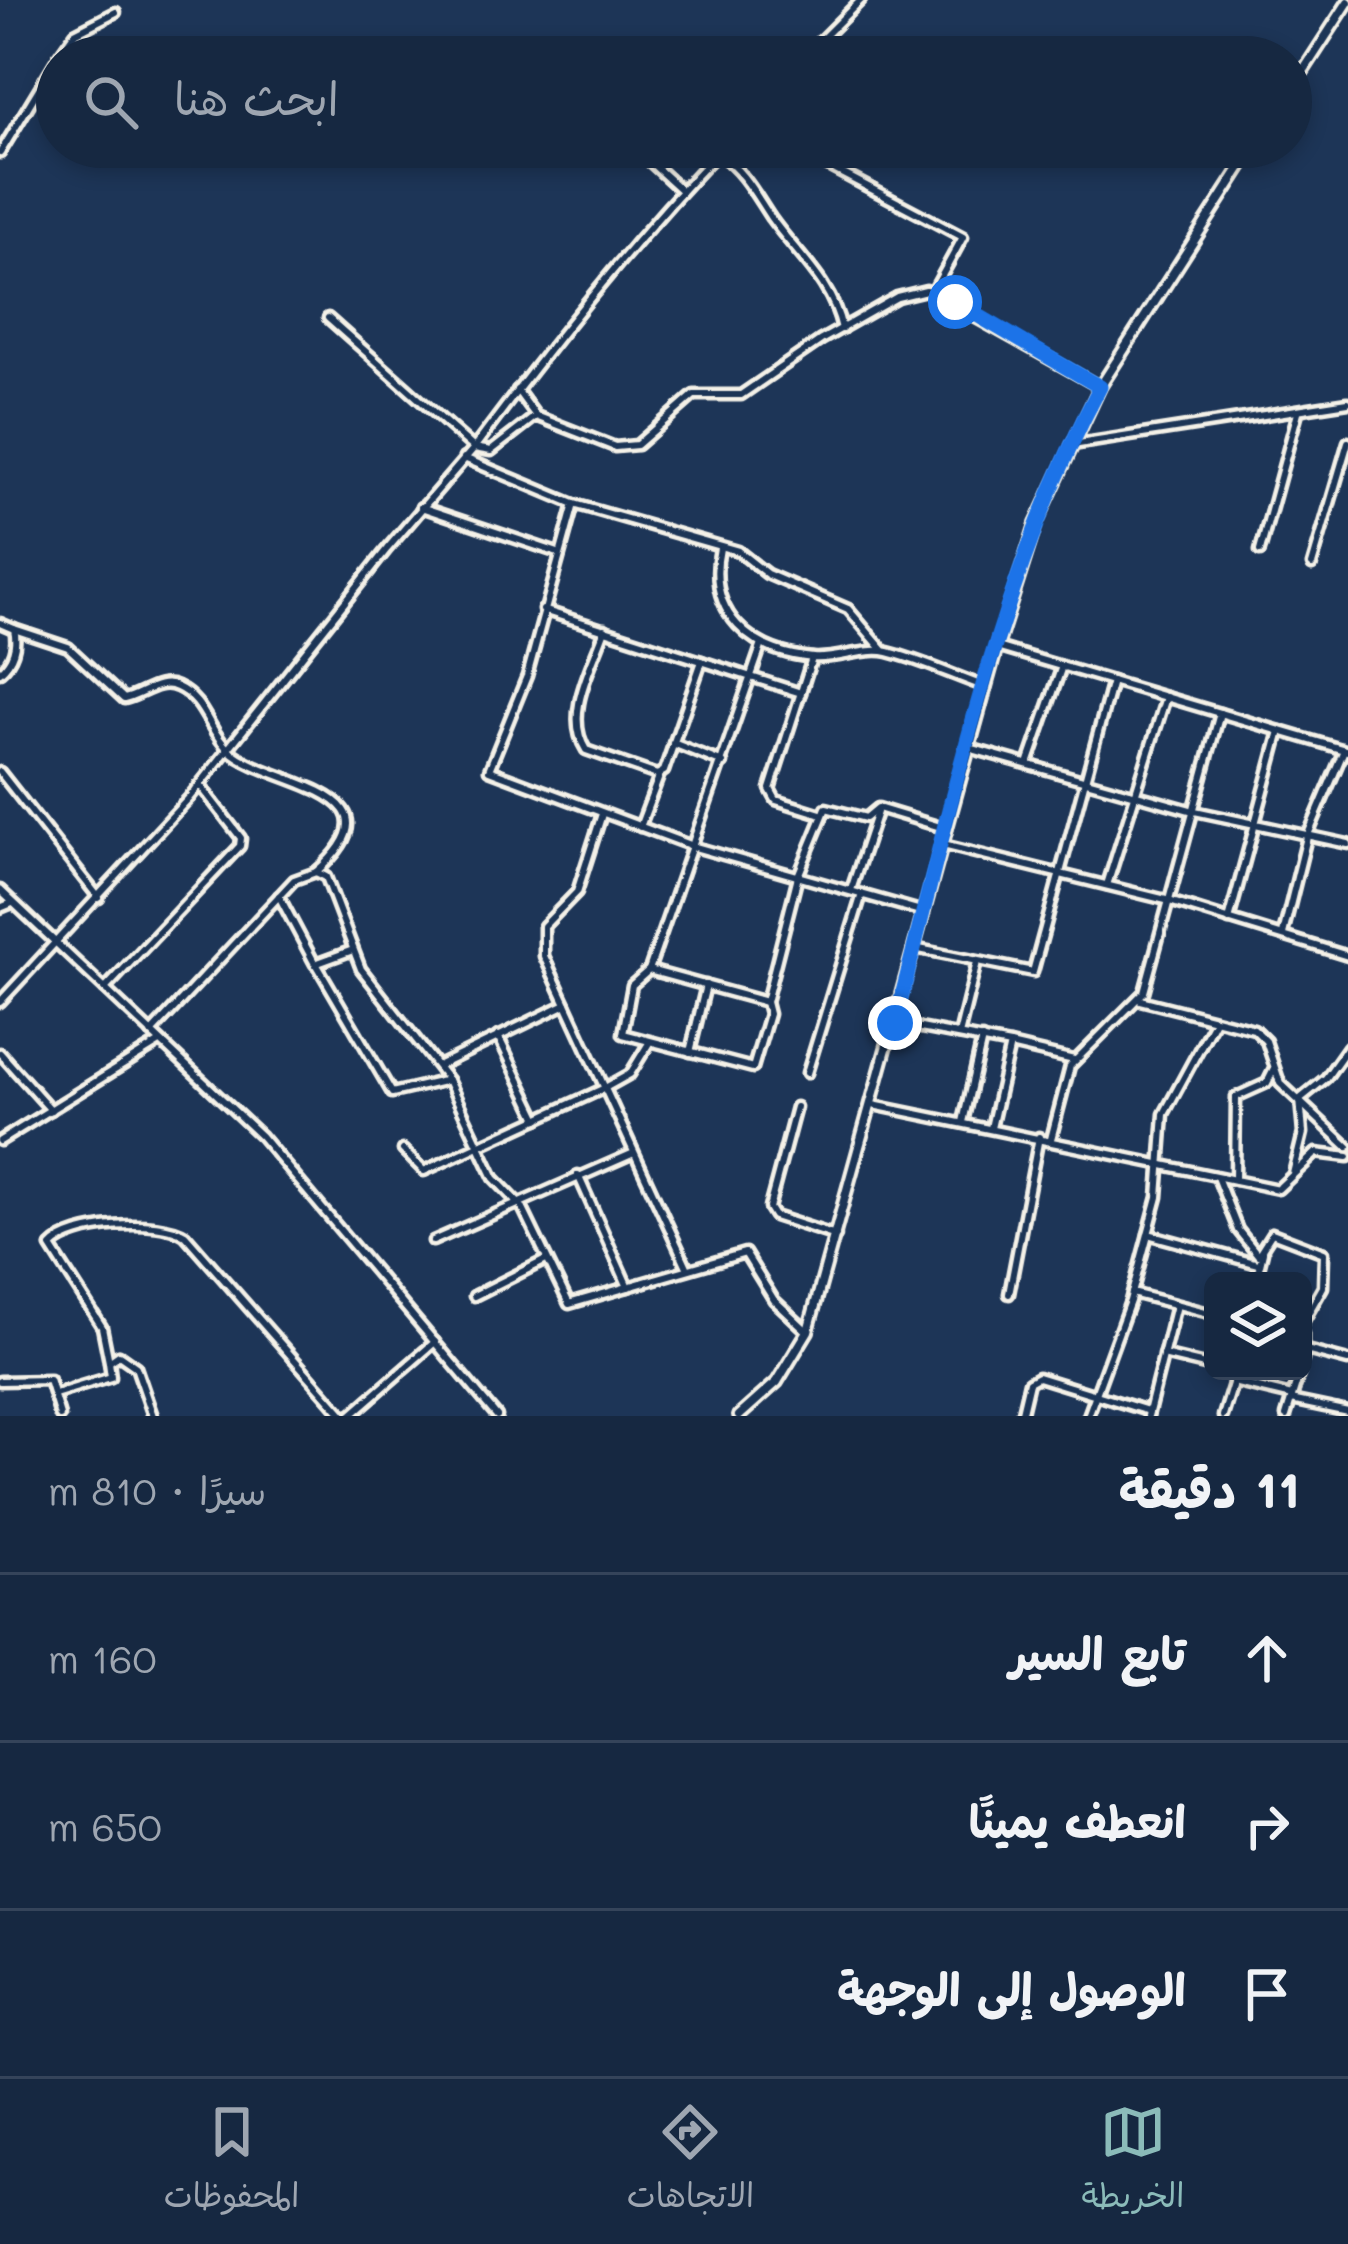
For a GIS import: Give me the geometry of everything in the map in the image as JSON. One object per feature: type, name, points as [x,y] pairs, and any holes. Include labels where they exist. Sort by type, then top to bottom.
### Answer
[{"type":"street","points":[[825,36],[861,0]]},
{"type":"street","points":[[1312,58],[1348,2]]},
{"type":"street","points":[[73,36],[116,13]]},
{"type":"street","points":[[0,153],[36,94]]},
{"type":"street","points":[[657,168],[682,190]]},
{"type":"street","points":[[0,1002],[229,751],[421,507],[474,448],[589,296],[703,168]]},
{"type":"street","points":[[739,168],[833,296],[842,329]]},
{"type":"street","points":[[832,168],[964,237],[933,292]]},
{"type":"street","points":[[739,1416],[767,1393],[808,1331],[1027,550],[1069,446],[1100,387],[1241,168]]},
{"type":"street","points":[[518,390],[536,416],[615,447],[640,444],[694,395],[741,395],[897,297],[933,292],[1100,387]]},
{"type":"street","points":[[328,318],[474,448],[491,451],[536,416]]},
{"type":"street","points":[[1069,446],[1348,402]]},
{"type":"street","points":[[1260,550],[1298,412]]},
{"type":"street","points":[[1312,565],[1348,442]]},
{"type":"street","points":[[464,458],[574,504],[738,551],[767,574],[848,609],[883,650]]},
{"type":"street","points":[[574,504],[518,705],[487,766],[492,773],[695,847],[924,912]]},
{"type":"street","points":[[421,507],[558,553]]},
{"type":"street","points":[[720,548],[717,594],[725,613],[738,630],[762,644],[812,658],[883,650],[986,687]]},
{"type":"street","points":[[543,610],[801,692]]},
{"type":"street","points":[[0,623],[68,647],[124,699],[157,686],[176,686],[198,703],[229,751],[328,795],[346,819],[343,847],[316,872],[299,876],[151,1034]]},
{"type":"street","points":[[0,672],[13,655],[14,628]]},
{"type":"street","points":[[605,629],[576,716],[578,736],[586,750],[660,774]]},
{"type":"street","points":[[762,644],[649,970],[632,985],[623,1027],[628,1038],[755,1067],[798,876],[821,814],[833,807],[866,818],[878,808]]},
{"type":"street","points":[[997,647],[1346,750],[1307,837],[1283,934]]},
{"type":"street","points":[[812,658],[770,790],[776,800],[821,814]]},
{"type":"street","points":[[640,827],[702,661]]},
{"type":"street","points":[[1028,764],[1062,666]]},
{"type":"street","points":[[914,948],[1034,972],[1056,873],[1112,681]]},
{"type":"street","points":[[1107,886],[1166,697]]},
{"type":"street","points":[[1052,1139],[1074,1060],[1140,1000],[1220,713]]},
{"type":"street","points":[[1229,920],[1280,730]]},
{"type":"street","points":[[674,742],[723,763]]},
{"type":"street","points":[[968,748],[1190,810],[1348,844]]},
{"type":"street","points":[[0,772],[99,898]]},
{"type":"street","points":[[104,990],[240,846],[241,838],[200,785]]},
{"type":"street","points":[[878,808],[947,829]]},
{"type":"street","points":[[851,891],[878,808]]},
{"type":"street","points":[[602,814],[577,892],[542,936],[544,956],[688,1269]]},
{"type":"street","points":[[943,845],[1166,900],[1348,956]]},
{"type":"street","points":[[316,872],[332,883],[353,950],[412,1040],[448,1080],[494,1178],[518,1200],[568,1304],[745,1253],[774,1300],[808,1331]]},
{"type":"street","points":[[0,890],[288,1166],[497,1416]]},
{"type":"street","points":[[807,1073],[862,895]]},
{"type":"street","points":[[279,896],[392,1093],[448,1080]]},
{"type":"street","points":[[0,908],[12,903]]},
{"type":"street","points":[[317,965],[353,950]]},
{"type":"street","points":[[959,1035],[976,962]]},
{"type":"street","points":[[649,970],[766,1002]]},
{"type":"street","points":[[690,1053],[706,985]]},
{"type":"street","points":[[1140,1000],[1259,1033],[1280,1083],[1348,1147]]},
{"type":"street","points":[[438,1066],[566,1004]]},
{"type":"street","points":[[1088,1416],[1094,1393],[1105,1378],[1148,1234],[1164,1162],[1164,1114],[1215,1020]]},
{"type":"street","points":[[895,1023],[1074,1060]]},
{"type":"street","points":[[498,1036],[538,1120]]},
{"type":"street","points":[[963,1122],[982,1040]]},
{"type":"street","points":[[0,1141],[160,1042]]},
{"type":"street","points":[[403,1150],[424,1171],[480,1148],[630,1074],[649,1043]]},
{"type":"street","points":[[991,1128],[1010,1045]]},
{"type":"street","points":[[1300,1099],[1326,1078],[1348,1047]]},
{"type":"street","points":[[0,1053],[51,1110]]},
{"type":"street","points":[[1235,1180],[1236,1097],[1267,1083],[1274,1069]]},
{"type":"street","points":[[1293,1178],[1303,1133],[1300,1099]]},
{"type":"street","points":[[873,1106],[1052,1139],[1278,1189],[1316,1153],[1348,1157]]},
{"type":"street","points":[[796,1107],[769,1208],[774,1216],[836,1236]]},
{"type":"street","points":[[1009,1294],[1039,1137]]},
{"type":"street","points":[[433,1240],[634,1153]]},
{"type":"street","points":[[1215,1174],[1238,1230],[1258,1256],[1272,1232]]},
{"type":"street","points":[[578,1175],[628,1288]]},
{"type":"street","points":[[56,1394],[112,1377],[102,1327],[51,1247],[66,1233],[84,1228],[164,1226],[198,1245],[347,1416],[435,1342]]},
{"type":"street","points":[[1257,1272],[1272,1232]]},
{"type":"street","points":[[1272,1232],[1324,1253],[1323,1287],[1312,1306]]},
{"type":"street","points":[[1148,1234],[1258,1264]]},
{"type":"street","points":[[473,1296],[546,1260]]},
{"type":"street","points":[[1132,1293],[1204,1312]]},
{"type":"street","points":[[1021,1416],[1035,1378],[1148,1413],[1176,1305]]},
{"type":"street","points":[[1312,1352],[1348,1361]]},
{"type":"street","points":[[109,1362],[118,1355],[135,1365],[153,1416]]},
{"type":"street","points":[[1163,1355],[1204,1365]]},
{"type":"street","points":[[0,1381],[49,1380],[60,1416]]},
{"type":"street","points":[[1223,1416],[1232,1380]]},
{"type":"street","points":[[1248,1380],[1292,1398],[1348,1412]]},
{"type":"street","points":[[1286,1416],[1297,1380]]},
{"type":"route","points":[[895,1023],[968,748],[1027,550],[1069,446],[1100,387],[955,302]]}]
